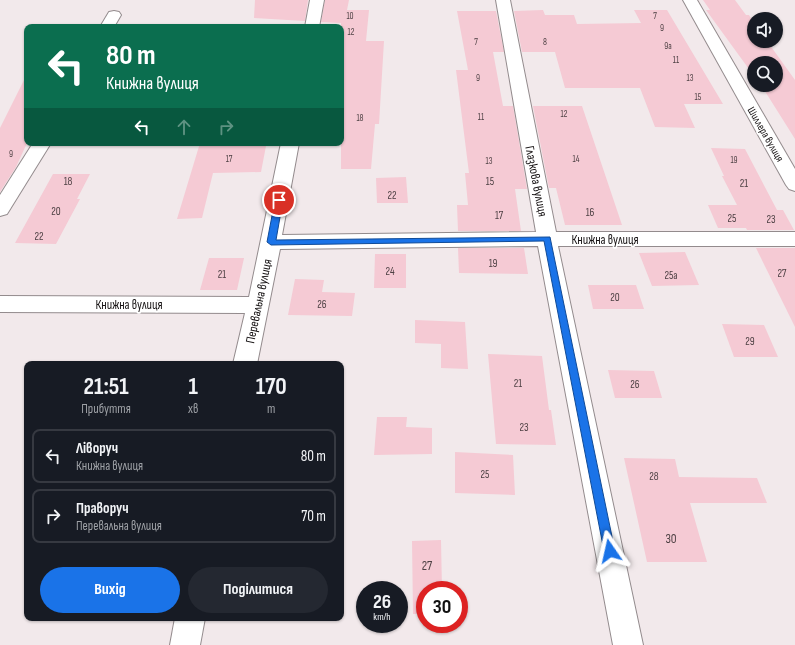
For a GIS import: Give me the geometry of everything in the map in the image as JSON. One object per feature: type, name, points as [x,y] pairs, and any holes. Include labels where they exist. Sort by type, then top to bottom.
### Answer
[{"type":"street","points":[[313,24],[317,0]]},
{"type":"street","name":"Глазкова вулиця","points":[[503,0],[547,239],[628,645]]},
{"type":"street","name":"Шиллера вулиця","points":[[690,0],[795,185]]},
{"type":"street","points":[[0,210],[40,146]]},
{"type":"street","name":"Перевальна вулиця","points":[[246,361],[289,146]]},
{"type":"street","name":"Книжна вулиця","points":[[271,242],[547,239],[795,239]]},
{"type":"street","name":"Книжна вулиця","points":[[0,304],[257,305]]},
{"type":"street","points":[[184,645],[189,621]]},
{"type":"building","points":[[255,0],[308,0],[305,21],[254,18]]},
{"type":"building","points":[[325,0],[349,0],[347,10],[369,10],[366,41],[384,41],[379,124],[375,124],[371,169],[341,169],[341,146],[344,146],[344,24],[321,22]]},
{"type":"building","points":[[703,0],[735,0],[747,15],[747,48],[772,48],[778,56],[747,56],[747,66],[706,10],[710,10]]},
{"type":"building","points":[[543,10],[545,15],[574,15],[577,24],[641,23],[634,10],[667,10],[723,104],[684,104],[695,128],[655,127],[640,88],[565,88],[555,52],[522,52],[514,11]]},
{"type":"building","points":[[457,11],[496,11],[504,52],[493,52],[503,106],[513,106],[527,189],[515,189],[521,231],[458,231],[457,205],[468,205],[465,173],[469,173],[456,70],[468,70]]},
{"type":"building","points":[[783,63],[795,80],[795,139],[765,92],[783,92]]},
{"type":"building","points":[[24,80],[24,146],[26,146],[16,167],[0,192],[0,128]]},
{"type":"building","points":[[533,106],[582,106],[622,225],[565,225],[556,188],[549,188]]},
{"type":"building","points":[[199,146],[266,146],[261,172],[213,173],[202,218],[177,219]]},
{"type":"building","points":[[711,148],[745,149],[777,210],[783,210],[794,230],[747,230],[746,228],[718,228],[708,205],[737,205],[722,176],[724,176]]},
{"type":"building","points":[[53,174],[90,174],[77,199],[80,199],[56,244],[15,243]]},
{"type":"building","points":[[406,177],[408,203],[377,203],[376,178]]},
{"type":"building","points":[[458,248],[524,248],[528,274],[459,273]]},
{"type":"building","points":[[756,248],[795,248],[795,327]]},
{"type":"building","points":[[685,252],[699,285],[652,286],[639,253]]},
{"type":"building","points":[[375,254],[406,254],[406,288],[374,288]]},
{"type":"building","points":[[209,258],[244,258],[237,290],[200,290]]},
{"type":"building","points":[[295,279],[324,280],[322,292],[355,293],[352,316],[288,315]]},
{"type":"building","points":[[588,285],[636,285],[644,309],[593,309]]},
{"type":"building","points":[[415,320],[465,322],[468,369],[441,368],[441,344],[415,343]]},
{"type":"building","points":[[722,324],[764,325],[778,357],[734,357]]},
{"type":"building","points":[[488,354],[542,356],[549,410],[551,410],[556,445],[496,444]]},
{"type":"building","points":[[608,370],[654,371],[662,398],[615,398]]},
{"type":"building","points":[[377,417],[407,417],[406,427],[432,428],[432,454],[374,455]]},
{"type":"building","points":[[455,452],[513,455],[515,495],[455,493]]},
{"type":"building","points":[[624,458],[675,459],[679,477],[757,478],[767,503],[690,503],[707,562],[647,562]]},
{"type":"building","points":[[441,540],[442,581],[416,581],[416,614],[413,614],[412,541]]},
{"type":"route","points":[[279,200],[271,242],[547,239],[610,551]]}]
